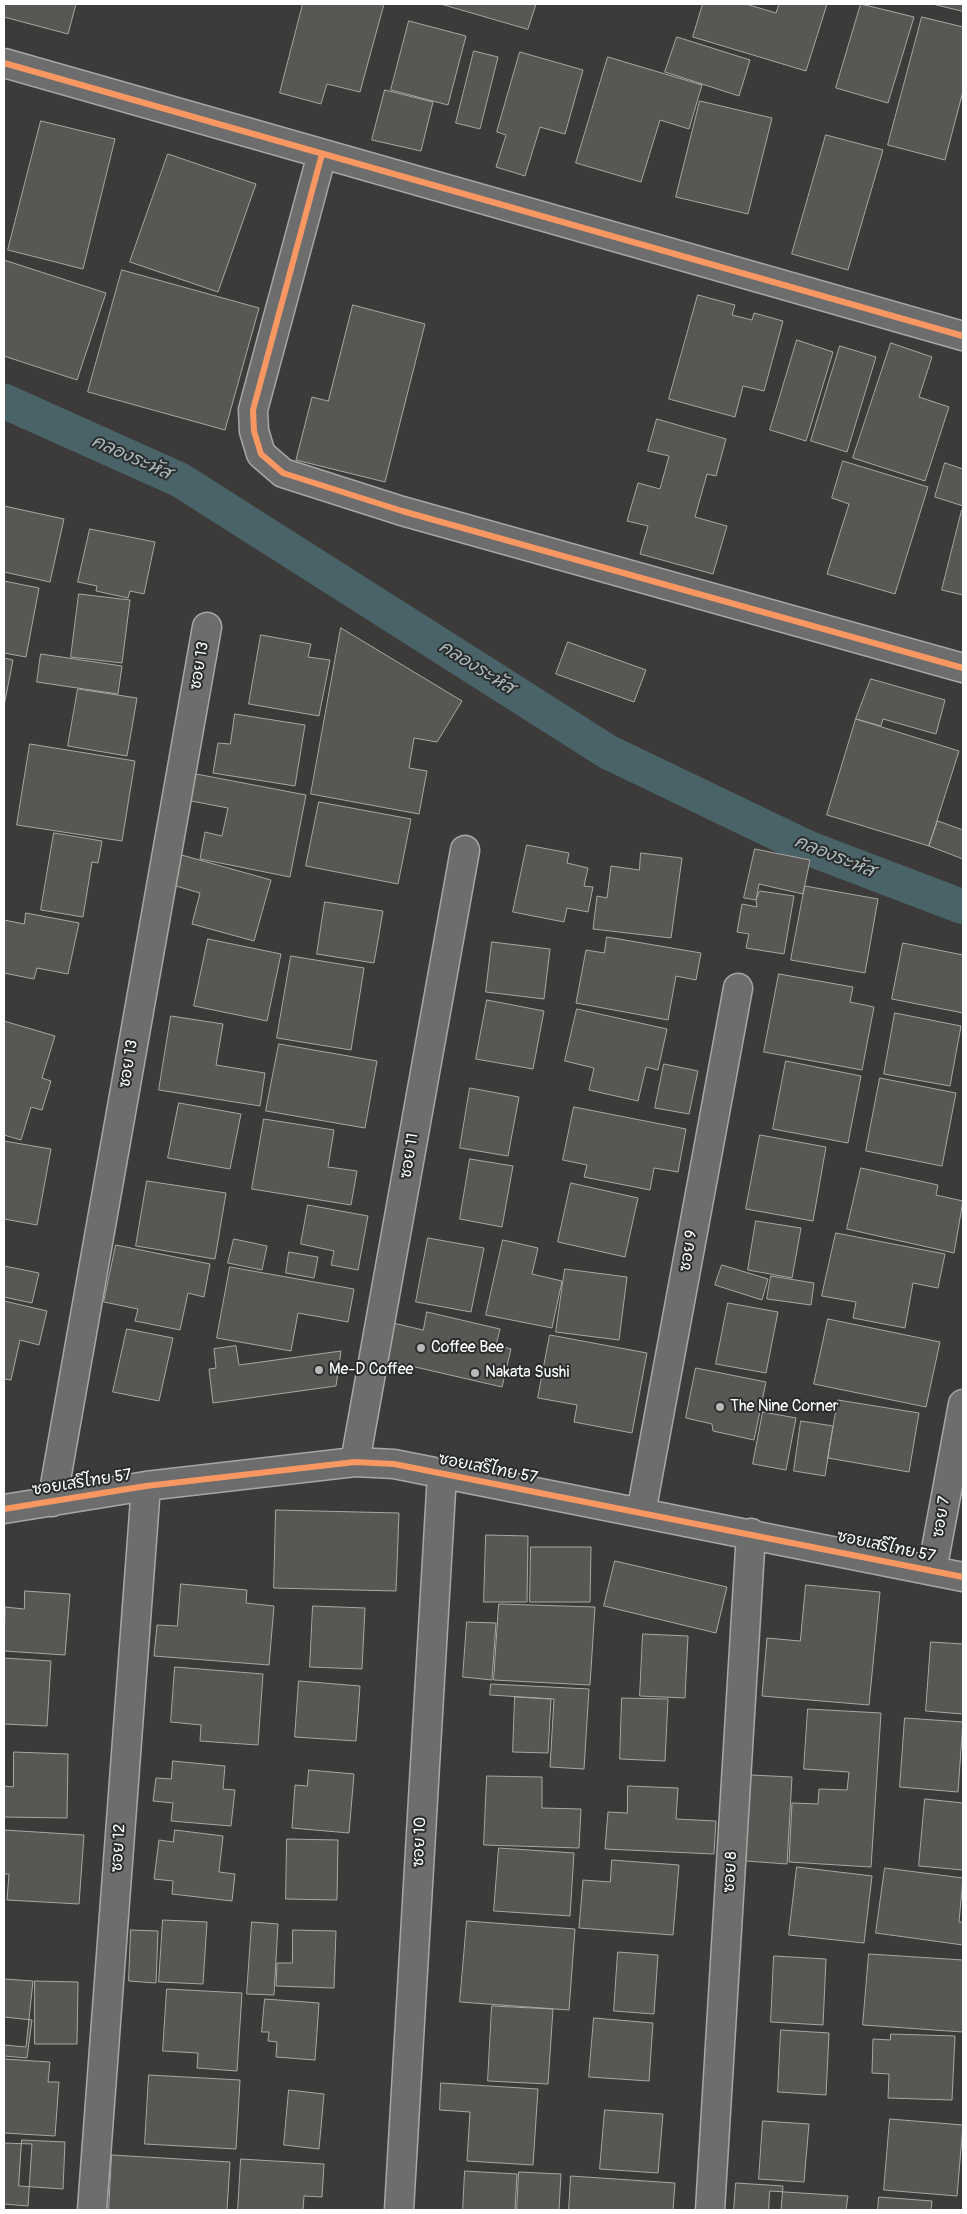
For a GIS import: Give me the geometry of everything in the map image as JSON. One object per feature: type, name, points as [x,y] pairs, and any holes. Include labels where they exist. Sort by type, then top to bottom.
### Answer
[{"type":"street","points":[[4,63],[963,336]]},
{"type":"street","points":[[322,154],[254,410],[254,432],[261,454],[283,473],[402,511],[963,668]]},
{"type":"street","name":"ซอย 13","points":[[52,1502],[207,627]]},
{"type":"street","name":"ซอย 11","points":[[355,1462],[465,850]]},
{"type":"street","name":"ซอย 9","points":[[641,1513],[738,988]]},
{"type":"street","name":"ซอย 7","points":[[932,1571],[963,1404]]},
{"type":"street","name":"ซอยเสรีไทย 57","points":[[4,1509],[146,1486],[355,1462],[394,1464],[963,1577]]},
{"type":"street","name":"ซอย 10","points":[[399,2210],[442,1474]]},
{"type":"street","name":"ซอย 12","points":[[92,2210],[146,1486]]},
{"type":"street","name":"ซอย 8","points":[[710,2210],[752,1534]]},
{"type":"building","points":[[4,4],[76,4],[68,34],[4,17]]},
{"type":"building","points":[[303,4],[384,4],[360,92],[327,84],[321,104],[280,93]]},
{"type":"building","points":[[441,4],[536,4],[528,29]]},
{"type":"building","points":[[703,4],[746,4],[776,13],[779,4],[827,4],[806,71],[693,37]]},
{"type":"building","points":[[861,4],[914,17],[888,103],[836,88]]},
{"type":"building","points":[[933,4],[963,4],[963,11]]},
{"type":"building","points":[[922,17],[963,27],[963,91],[945,160],[888,145]]},
{"type":"building","points":[[409,21],[466,36],[448,105],[391,90]]},
{"type":"building","points":[[677,37],[750,60],[739,96],[665,72]]},
{"type":"building","points":[[474,51],[498,57],[480,129],[456,123]]},
{"type":"building","points":[[520,52],[583,70],[565,134],[540,127],[525,176],[496,167],[506,135],[497,132]]},
{"type":"building","points":[[608,57],[702,85],[689,129],[660,120],[641,182],[576,163]]},
{"type":"building","points":[[385,90],[433,102],[421,151],[372,140]]},
{"type":"building","points":[[700,101],[772,118],[748,214],[676,197]]},
{"type":"building","points":[[41,121],[115,139],[83,269],[8,250]]},
{"type":"building","points":[[826,135],[883,150],[848,270],[792,254]]},
{"type":"building","points":[[168,154],[256,184],[218,292],[130,262]]},
{"type":"building","points":[[4,260],[106,293],[77,380],[4,356]]},
{"type":"building","points":[[122,270],[259,308],[225,430],[88,392]]},
{"type":"building","points":[[698,295],[735,305],[732,315],[752,320],[754,313],[783,321],[764,391],[743,386],[735,417],[669,399]]},
{"type":"building","points":[[353,305],[425,324],[385,482],[296,460],[312,397],[328,401]]},
{"type":"building","points":[[797,340],[833,352],[806,441],[770,430]]},
{"type":"building","points":[[891,343],[932,357],[919,397],[949,407],[925,481],[853,458]]},
{"type":"building","points":[[840,346],[876,357],[847,452],[811,441]]},
{"type":"building","points":[[657,419],[726,439],[716,476],[707,474],[695,517],[727,526],[713,574],[640,554],[648,526],[627,521],[638,483],[660,489],[669,456],[648,451]]},
{"type":"building","points":[[843,461],[928,487],[895,594],[827,574],[849,504],[832,498]]},
{"type":"building","points":[[945,463],[963,469],[963,506],[935,497]]},
{"type":"building","points":[[4,506],[64,519],[50,582],[4,572]]},
{"type":"building","points":[[963,510],[963,595],[942,590]]},
{"type":"building","points":[[90,529],[155,542],[144,594],[130,591],[128,598],[96,591],[97,586],[78,582]]},
{"type":"building","points":[[4,581],[39,588],[26,657],[4,653]]},
{"type":"building","points":[[79,594],[130,600],[122,663],[71,657]]},
{"type":"building","points":[[341,628],[462,701],[437,742],[414,738],[409,768],[427,771],[419,814],[311,794]]},
{"type":"building","points":[[261,635],[311,644],[308,657],[330,660],[319,716],[249,704]]},
{"type":"building","points":[[568,642],[646,670],[634,702],[556,674]]},
{"type":"building","points":[[41,654],[122,666],[118,694],[37,682]]},
{"type":"building","points":[[4,658],[13,660],[4,706]]},
{"type":"building","points":[[871,679],[945,700],[936,734],[883,719],[881,726],[856,719]]},
{"type":"building","points":[[78,689],[137,698],[127,756],[68,746]]},
{"type":"building","points":[[235,714],[305,725],[295,786],[213,773],[218,743],[230,744]]},
{"type":"building","points":[[856,719],[959,751],[929,846],[827,815]]},
{"type":"building","points":[[30,744],[135,761],[122,841],[17,825]]},
{"type":"building","points":[[191,773],[306,795],[290,877],[200,859],[205,832],[222,836],[228,808],[186,800]]},
{"type":"building","points":[[319,802],[411,819],[398,884],[306,866]]},
{"type":"building","points":[[938,821],[963,830],[963,859],[929,846]]},
{"type":"building","points":[[54,833],[102,841],[98,863],[92,862],[83,917],[41,910]]},
{"type":"building","points":[[527,845],[569,853],[567,863],[588,868],[584,886],[593,887],[588,912],[567,908],[564,922],[513,912]]},
{"type":"building","points":[[755,849],[810,860],[803,894],[759,884],[756,900],[744,898]]},
{"type":"building","points":[[641,853],[682,858],[671,938],[593,929],[597,896],[607,898],[611,866],[639,870]]},
{"type":"building","points":[[178,854],[271,880],[254,941],[192,924],[200,893],[169,884]]},
{"type":"building","points":[[805,886],[878,899],[865,973],[791,960]]},
{"type":"building","points":[[760,891],[794,896],[784,954],[746,948],[749,934],[737,932],[742,904],[757,907],[756,900]]},
{"type":"building","points":[[325,902],[383,911],[374,963],[317,954]]},
{"type":"building","points":[[26,913],[79,923],[68,974],[37,968],[34,979],[4,973],[4,920],[24,924]]},
{"type":"building","points":[[607,937],[701,953],[696,980],[676,976],[668,1020],[576,1003],[586,950],[604,953]]},
{"type":"building","points":[[208,939],[281,954],[267,1021],[194,1006]]},
{"type":"building","points":[[492,942],[550,949],[544,999],[486,992]]},
{"type":"building","points":[[903,943],[963,955],[963,1013],[892,999]]},
{"type":"building","points":[[291,956],[364,968],[351,1050],[277,1038]]},
{"type":"building","points":[[779,974],[853,987],[850,1002],[874,1007],[862,1070],[764,1052]]},
{"type":"building","points":[[487,1000],[544,1011],[533,1069],[476,1059]]},
{"type":"building","points":[[577,1009],[667,1029],[658,1070],[646,1067],[638,1101],[589,1090],[594,1068],[565,1061]]},
{"type":"building","points":[[895,1013],[961,1026],[950,1086],[884,1074]]},
{"type":"building","points":[[171,1016],[223,1024],[216,1065],[265,1073],[260,1106],[159,1090]]},
{"type":"building","points":[[4,1021],[55,1036],[42,1078],[51,1081],[42,1110],[31,1107],[21,1140],[4,1135]]},
{"type":"building","points":[[279,1044],[377,1061],[365,1128],[266,1111]]},
{"type":"building","points":[[786,1061],[861,1076],[848,1143],[773,1129]]},
{"type":"building","points":[[664,1064],[698,1071],[689,1114],[655,1108]]},
{"type":"building","points":[[880,1078],[956,1093],[942,1166],[866,1151]]},
{"type":"building","points":[[470,1088],[519,1097],[508,1156],[460,1148]]},
{"type":"building","points":[[179,1103],[241,1114],[230,1169],[168,1158]]},
{"type":"building","points":[[574,1107],[686,1129],[678,1172],[654,1168],[650,1190],[584,1177],[587,1165],[563,1160]]},
{"type":"building","points":[[264,1119],[334,1130],[328,1167],[357,1171],[351,1205],[252,1189]]},
{"type":"building","points":[[760,1135],[826,1147],[813,1221],[746,1209]]},
{"type":"building","points":[[4,1141],[51,1149],[37,1225],[4,1219]]},
{"type":"building","points":[[470,1159],[513,1166],[502,1227],[460,1219]]},
{"type":"building","points":[[861,1168],[938,1185],[936,1195],[963,1201],[954,1253],[847,1229]]},
{"type":"building","points":[[147,1181],[226,1193],[215,1259],[136,1246]]},
{"type":"building","points":[[571,1183],[638,1198],[625,1257],[558,1242]]},
{"type":"building","points":[[308,1205],[368,1216],[358,1270],[331,1265],[334,1251],[301,1244]]},
{"type":"building","points":[[756,1221],[801,1228],[792,1278],[748,1270]]},
{"type":"building","points":[[836,1233],[945,1254],[938,1288],[913,1283],[905,1328],[853,1318],[856,1302],[822,1296]]},
{"type":"building","points":[[428,1238],[484,1248],[471,1312],[416,1302]]},
{"type":"building","points":[[234,1239],[267,1246],[262,1270],[228,1263]]},
{"type":"building","points":[[503,1240],[538,1248],[532,1274],[562,1281],[552,1328],[486,1315]]},
{"type":"building","points":[[116,1245],[210,1264],[204,1297],[188,1293],[180,1330],[135,1321],[138,1309],[104,1302]]},
{"type":"building","points":[[289,1252],[318,1257],[314,1278],[286,1273]]},
{"type":"building","points":[[722,1265],[768,1279],[762,1300],[715,1285]]},
{"type":"building","points":[[4,1266],[39,1273],[32,1303],[4,1297]]},
{"type":"building","points":[[230,1267],[354,1289],[348,1322],[298,1313],[291,1351],[217,1338]]},
{"type":"building","points":[[565,1269],[627,1277],[619,1340],[556,1332]]},
{"type":"building","points":[[771,1276],[814,1283],[811,1305],[767,1299]]},
{"type":"building","points":[[4,1301],[47,1311],[39,1345],[20,1340],[11,1380],[4,1379]]},
{"type":"building","points":[[728,1303],[778,1312],[766,1373],[716,1364]]},
{"type":"building","points":[[427,1312],[500,1329],[496,1345],[511,1349],[502,1387],[385,1360],[393,1323],[423,1330]]},
{"type":"building","points":[[828,1319],[940,1342],[926,1407],[814,1384]]},
{"type":"building","points":[[127,1329],[173,1338],[159,1401],[113,1392]]},
{"type":"building","points":[[550,1335],[647,1353],[632,1433],[574,1422],[577,1405],[538,1398]]},
{"type":"building","points":[[236,1346],[239,1365],[341,1351],[336,1386],[213,1403],[209,1369],[216,1368],[214,1349]]},
{"type":"building","points":[[696,1368],[766,1382],[754,1440],[713,1431],[712,1424],[686,1418]]},
{"type":"building","points":[[838,1400],[919,1413],[909,1472],[828,1458]]},
{"type":"building","points":[[763,1412],[796,1418],[786,1470],[753,1464]]},
{"type":"building","points":[[801,1421],[833,1426],[825,1476],[794,1471]]},
{"type":"building","points":[[276,1510],[399,1513],[396,1591],[274,1588]]},
{"type":"building","points":[[486,1535],[528,1536],[527,1602],[484,1602]]},
{"type":"building","points":[[531,1547],[591,1547],[590,1602],[530,1602]]},
{"type":"building","points":[[615,1561],[727,1587],[716,1633],[604,1606]]},
{"type":"building","points":[[181,1584],[247,1590],[246,1603],[274,1606],[269,1665],[154,1656],[157,1625],[177,1626]]},
{"type":"building","points":[[806,1585],[880,1592],[869,1705],[762,1696],[767,1638],[800,1641]]},
{"type":"building","points":[[25,1591],[70,1594],[65,1655],[4,1651],[5,1607],[24,1609]]},
{"type":"building","points":[[499,1604],[595,1607],[590,1685],[494,1680]]},
{"type":"building","points":[[313,1606],[365,1608],[362,1669],[310,1667]]},
{"type":"building","points":[[467,1622],[496,1623],[492,1680],[463,1677]]},
{"type":"building","points":[[643,1634],[688,1636],[685,1698],[640,1696]]},
{"type":"building","points":[[931,1642],[963,1644],[963,1714],[926,1711]]},
{"type":"building","points":[[4,1658],[51,1661],[47,1726],[4,1724]]},
{"type":"building","points":[[175,1667],[263,1674],[258,1745],[200,1741],[201,1725],[171,1722]]},
{"type":"building","points":[[299,1681],[360,1686],[356,1741],[295,1737]]},
{"type":"building","points":[[491,1684],[589,1689],[584,1769],[550,1767],[554,1699],[490,1695]]},
{"type":"building","points":[[515,1697],[551,1699],[548,1753],[513,1752]]},
{"type":"building","points":[[622,1698],[668,1699],[665,1761],[620,1759]]},
{"type":"building","points":[[808,1709],[881,1713],[871,1867],[789,1862],[792,1803],[818,1804],[819,1789],[847,1790],[849,1772],[804,1769]]},
{"type":"building","points":[[905,1718],[963,1722],[958,1792],[900,1787]]},
{"type":"building","points":[[14,1752],[68,1754],[67,1818],[4,1817],[4,1786],[13,1787]]},
{"type":"building","points":[[173,1761],[225,1766],[223,1789],[235,1790],[231,1826],[171,1821],[173,1803],[153,1801],[156,1778],[171,1779]]},
{"type":"building","points":[[309,1770],[354,1774],[349,1833],[292,1828],[295,1785],[307,1786]]},
{"type":"building","points":[[751,1775],[792,1777],[787,1864],[746,1861]]},
{"type":"building","points":[[487,1776],[542,1777],[542,1808],[581,1809],[579,1848],[484,1845]]},
{"type":"building","points":[[628,1786],[678,1788],[676,1819],[716,1821],[714,1854],[605,1849],[608,1812],[627,1813]]},
{"type":"building","points":[[925,1799],[963,1803],[963,1870],[919,1866]]},
{"type":"building","points":[[4,1830],[84,1835],[79,1904],[7,1900],[9,1874],[4,1874]]},
{"type":"building","points":[[175,1830],[223,1836],[219,1872],[235,1874],[232,1901],[172,1894],[173,1881],[154,1879],[159,1840],[173,1842]]},
{"type":"building","points":[[287,1839],[338,1840],[337,1900],[286,1899]]},
{"type":"building","points":[[499,1848],[574,1853],[570,1916],[494,1911]]},
{"type":"building","points":[[612,1860],[679,1865],[673,1935],[579,1928],[583,1880],[610,1882]]},
{"type":"building","points":[[797,1867],[872,1876],[864,1943],[789,1935]]},
{"type":"building","points":[[885,1868],[963,1878],[959,1922],[963,1922],[963,1945],[876,1933]]},
{"type":"building","points":[[163,1920],[207,1922],[203,1984],[159,1982]]},
{"type":"building","points":[[467,1921],[575,1929],[569,2010],[460,2002]]},
{"type":"building","points":[[252,1922],[278,1924],[274,1995],[247,1994]]},
{"type":"building","points":[[131,1930],[158,1931],[156,1983],[129,1981]]},
{"type":"building","points":[[293,1930],[336,1931],[334,1988],[276,1986],[277,1963],[292,1963]]},
{"type":"building","points":[[618,1952],[658,1955],[654,2014],[614,2011]]},
{"type":"building","points":[[869,1954],[963,1960],[963,2032],[863,2025]]},
{"type":"building","points":[[774,1956],[826,1959],[823,2025],[771,2022]]},
{"type":"building","points":[[4,1979],[33,1981],[26,2047],[4,2045]]},
{"type":"building","points":[[35,1981],[78,1982],[77,2044],[35,2044]]},
{"type":"building","points":[[167,1989],[242,1993],[237,2071],[197,2068],[198,2053],[163,2051]]},
{"type":"building","points":[[265,1999],[319,2003],[315,2060],[276,2057],[277,2042],[268,2041],[269,2032],[262,2032]]},
{"type":"building","points":[[492,2006],[553,2009],[548,2084],[488,2081]]},
{"type":"building","points":[[4,2017],[32,2020],[27,2058],[4,2056]]},
{"type":"building","points":[[594,2018],[653,2023],[649,2081],[589,2077]]},
{"type":"building","points":[[781,2030],[829,2033],[826,2095],[778,2092]]},
{"type":"building","points":[[891,2034],[955,2036],[952,2100],[888,2098],[889,2074],[872,2073],[873,2039],[890,2040]]},
{"type":"building","points":[[4,2059],[50,2062],[48,2082],[59,2082],[55,2136],[4,2133]]},
{"type":"building","points":[[149,2075],[240,2080],[236,2149],[145,2144]]},
{"type":"building","points":[[441,2083],[538,2089],[533,2165],[467,2161],[470,2112],[440,2110]]},
{"type":"building","points":[[289,2090],[324,2094],[319,2149],[284,2145]]},
{"type":"building","points":[[605,2110],[663,2114],[658,2173],[600,2169]]},
{"type":"building","points":[[890,2119],[963,2125],[957,2196],[884,2190]]},
{"type":"building","points":[[763,2121],[809,2124],[804,2182],[759,2179]]},
{"type":"building","points":[[22,2140],[65,2142],[63,2189],[19,2186]]},
{"type":"building","points":[[4,2143],[32,2144],[28,2206],[4,2204]]},
{"type":"building","points":[[112,2155],[230,2162],[227,2210],[109,2210]]},
{"type":"building","points":[[241,2159],[324,2164],[322,2197],[304,2196],[303,2210],[238,2210]]},
{"type":"building","points":[[465,2171],[517,2174],[515,2210],[463,2210]]},
{"type":"building","points":[[519,2172],[561,2174],[559,2210],[517,2210]]},
{"type":"building","points":[[571,2176],[675,2183],[673,2210],[569,2210]]},
{"type":"building","points":[[736,2183],[783,2186],[781,2210],[734,2210]]},
{"type":"building","points":[[770,2191],[848,2196],[846,2210],[769,2210]]},
{"type":"building","points":[[879,2197],[932,2201],[931,2210],[878,2210]]},
{"type":"waterway","name":"คลองระหัส","points":[[4,401],[180,480],[608,752],[808,848],[963,907]]},
{"type":"cycle path","points":[[4,63],[963,336]]},
{"type":"cycle path","points":[[322,154],[253,410],[254,431],[261,454],[283,473],[402,511],[963,668]]},
{"type":"cycle path","points":[[4,1509],[146,1486],[355,1462],[394,1464],[963,1577]]},
{"type":"place","name":"Coffee Bee","points":[[421,1348]]},
{"type":"place","name":"Me-D Coffee","points":[[319,1370]]},
{"type":"place","name":"Nakata Sushi","points":[[475,1373]]},
{"type":"place","name":"The Nine Corner","points":[[720,1407]]}]
